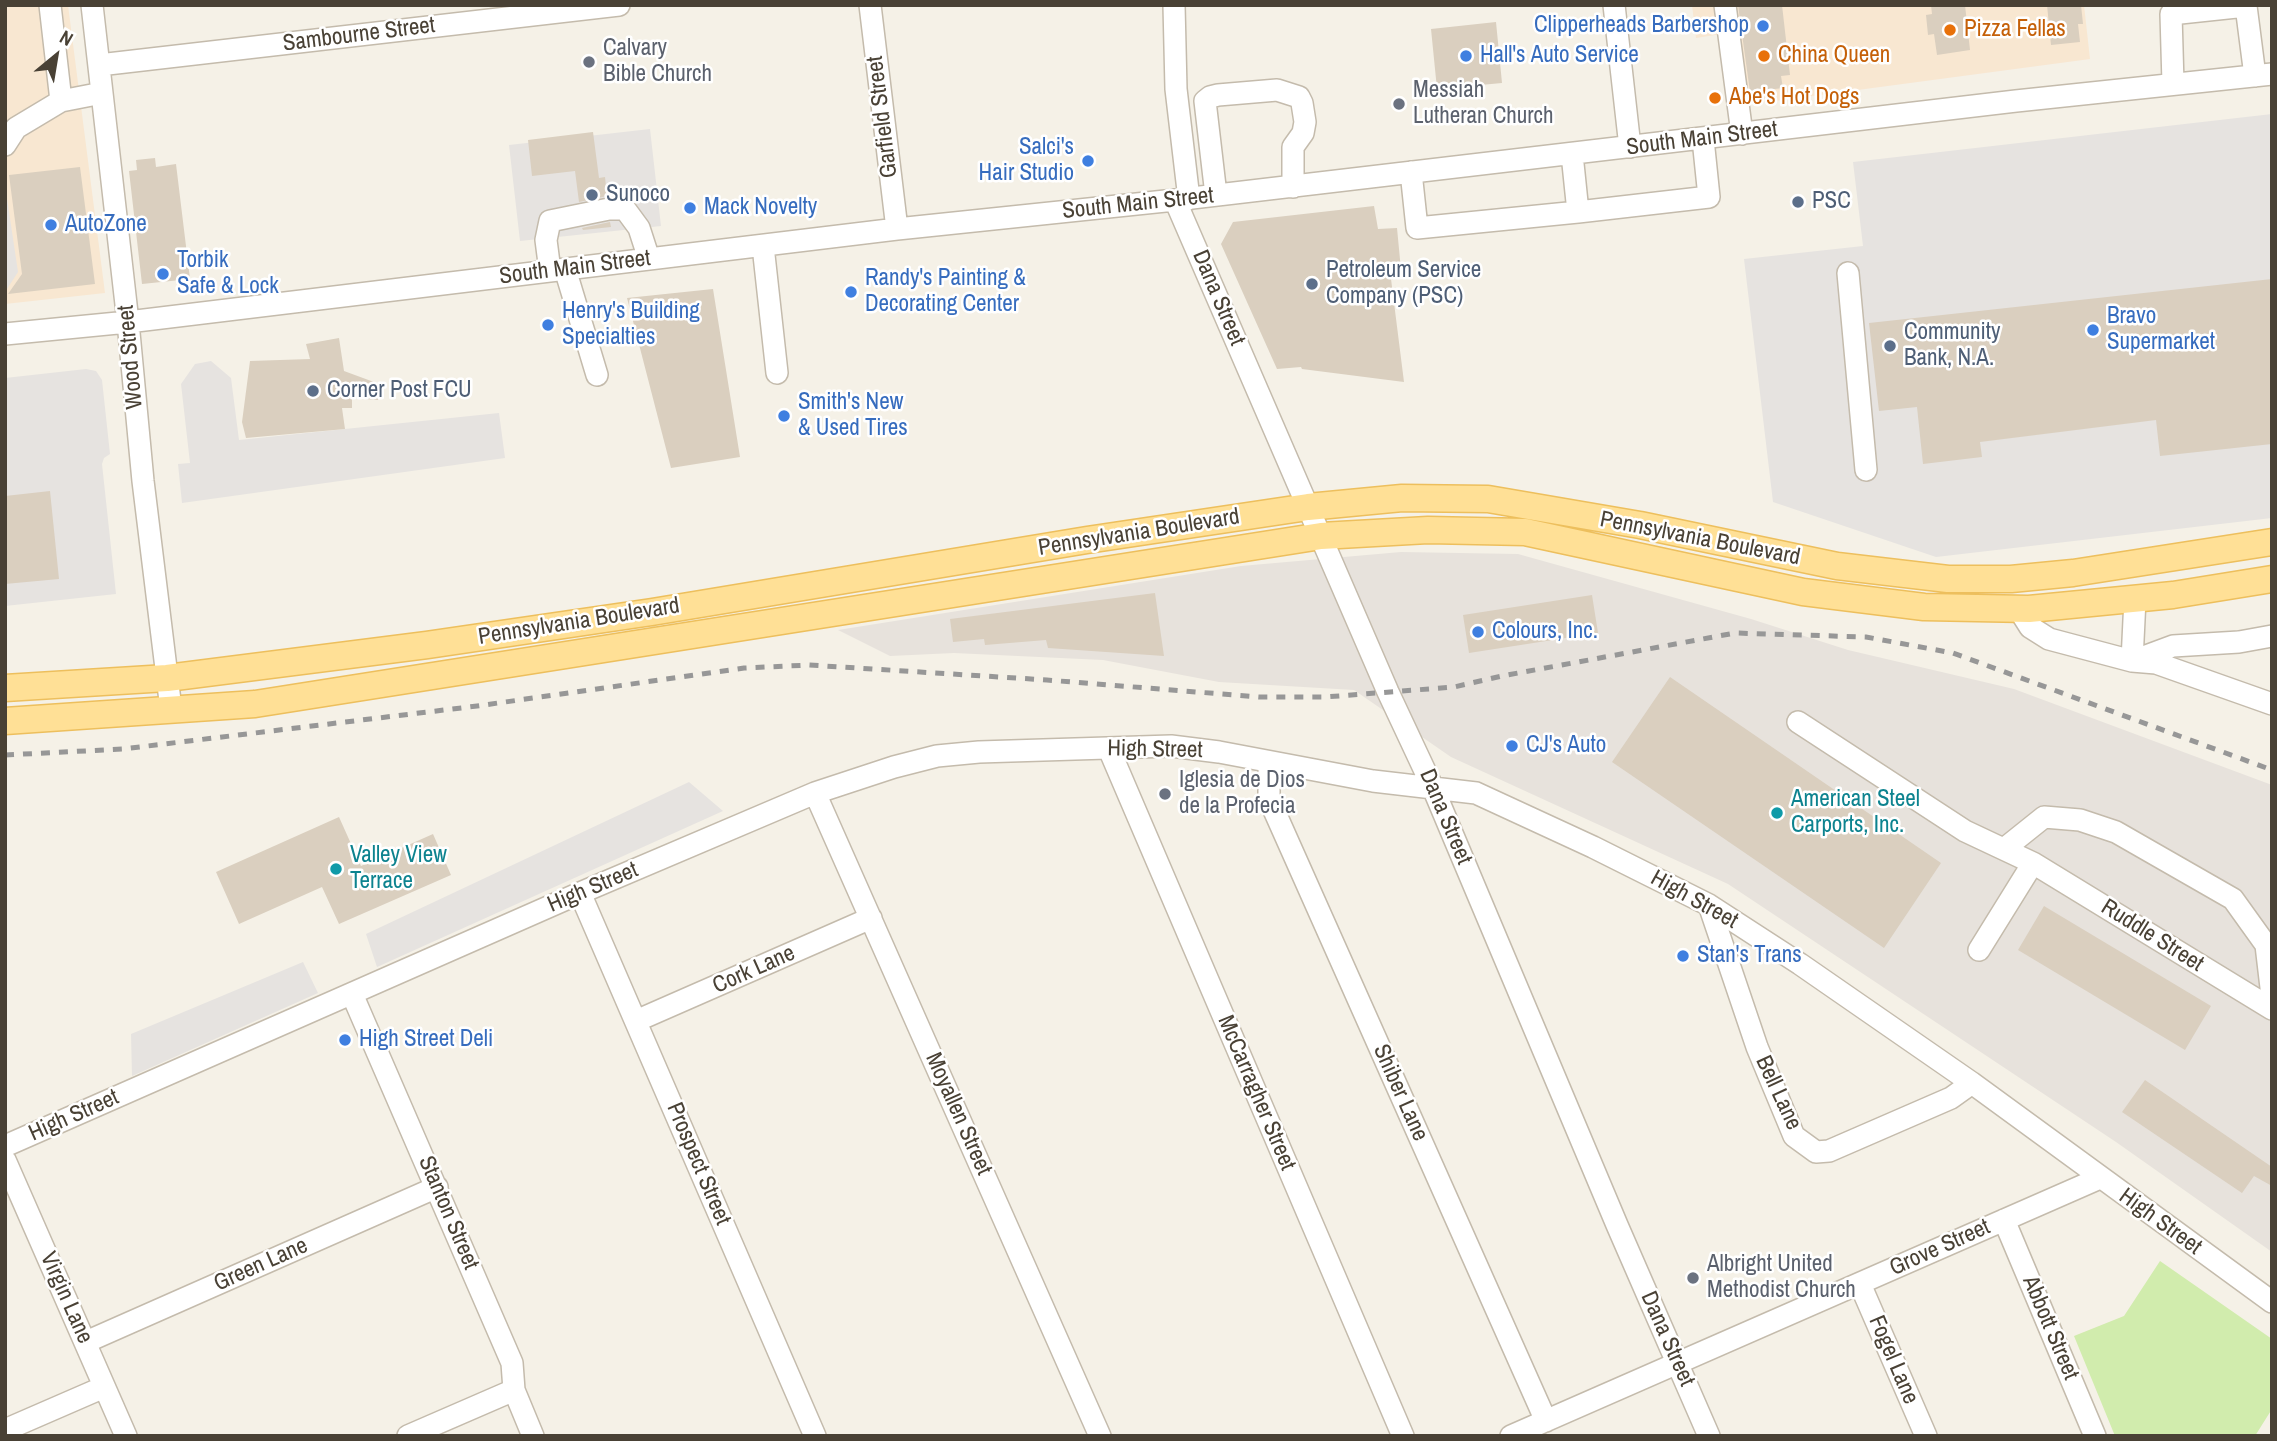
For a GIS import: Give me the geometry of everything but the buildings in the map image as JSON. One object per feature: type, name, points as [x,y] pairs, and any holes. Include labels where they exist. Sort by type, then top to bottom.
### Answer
[{"type":"main road","name":"Pennsylvania Boulevard","points":[[5,688],[167,678],[413,647],[625,616],[1087,540],[1308,507],[1402,498],[1488,499],[1640,525],[1837,566],[1948,579],[2011,579],[2073,573],[2272,542]]},
{"type":"main road","name":"Pennsylvania Boulevard","points":[[5,721],[255,704],[1321,536],[1428,530],[1525,532],[1803,592],[1924,607],[2018,608],[2135,599],[2272,579]]},
{"type":"street","points":[[50,5],[61,101]]},
{"type":"street","name":"Wood Street","points":[[92,5],[143,481],[172,709]]},
{"type":"street","name":"Sambourne Street","points":[[99,65],[619,5]]},
{"type":"street","name":"Garfield Street","points":[[870,5],[897,229]]},
{"type":"street","name":"Dana Street","points":[[1174,5],[1182,200],[1308,507],[1433,788],[1709,1436]]},
{"type":"street","points":[[1614,5],[1630,147]]},
{"type":"street","points":[[1725,5],[1742,134]]},
{"type":"street","points":[[2173,84],[2170,9],[2247,6],[2263,75]]},
{"type":"street","name":"South Main Street","points":[[5,334],[128,322],[897,229],[1182,200],[2263,75]]},
{"type":"street","points":[[1216,195],[1205,101],[1218,95],[1277,90],[1299,97],[1305,122],[1303,133],[1293,147],[1293,187]]},
{"type":"street","points":[[5,145],[16,128],[61,101],[102,93]]},
{"type":"street","points":[[1410,172],[1416,228],[1578,212],[1709,197],[1703,139]]},
{"type":"street","points":[[1572,154],[1578,212]]},
{"type":"street","points":[[597,375],[546,240],[550,221],[609,209],[625,209],[639,228],[649,259]]},
{"type":"street","points":[[763,246],[777,373]]},
{"type":"street","points":[[1848,273],[1866,471]]},
{"type":"street","points":[[2133,661],[2135,599]]},
{"type":"street","points":[[2018,608],[2030,627],[2049,639],[2133,661],[2155,663],[2272,704]]},
{"type":"street","points":[[2133,661],[2173,646],[2239,642],[2272,636]]},
{"type":"street","name":"Ruddle Street","points":[[1798,722],[1965,831],[2033,863],[2272,1009]]},
{"type":"street","name":"High Street","points":[[5,1146],[580,893],[815,793],[894,767],[937,757],[979,752],[1171,746],[1373,780],[1476,793],[1709,905],[1800,964],[1972,1083],[2272,1302]]},
{"type":"street","name":"McCarragher Street","points":[[1110,749],[1403,1436]]},
{"type":"street","name":"Shiber Lane","points":[[1269,762],[1269,799],[1546,1421]]},
{"type":"street","name":"Moyallen Street","points":[[815,793],[1100,1436]]},
{"type":"street","points":[[2004,849],[2044,817],[2080,820],[2116,832],[2234,899],[2266,945],[2272,996]]},
{"type":"street","points":[[1979,950],[2033,863]]},
{"type":"street","name":"Prospect Street","points":[[580,893],[816,1436]]},
{"type":"street","name":"Bell Lane","points":[[1709,905],[1757,1047],[1794,1136],[1816,1152],[1829,1151],[1951,1098],[1972,1083]]},
{"type":"street","name":"Cork Lane","points":[[636,1021],[871,918]]},
{"type":"street","name":"Stanton Street","points":[[352,994],[512,1363],[513,1390],[533,1436]]},
{"type":"street","name":"Virgin Lane","points":[[5,1160],[127,1436]]},
{"type":"street","name":"Grove Street","points":[[1511,1436],[2100,1178]]},
{"type":"street","name":"Green Lane","points":[[86,1342],[437,1187]]},
{"type":"street","name":"Abbott Street","points":[[2004,1220],[2095,1436]]},
{"type":"street","name":"Fogel Lane","points":[[1860,1284],[1926,1436]]},
{"type":"street","points":[[5,1430],[104,1387]]},
{"type":"street","points":[[408,1436],[513,1390]]},
{"type":"shaded area","points":[[5,5],[68,5],[105,293],[5,304]]},
{"type":"shaded area","points":[[1692,5],[2084,5],[2090,59],[1730,107],[1721,34],[1696,38]]},
{"type":"shaded area","points":[[2272,114],[2272,518],[1936,557],[1773,502],[1744,259],[1863,246],[1853,162]]},
{"type":"shaded area","points":[[650,129],[661,226],[520,241],[509,145]]},
{"type":"shaded area","points":[[5,185],[18,272],[5,292]]},
{"type":"shaded area","points":[[211,361],[231,378],[239,440],[499,413],[505,458],[182,503],[178,464],[190,463],[181,384],[195,364]]},
{"type":"shaded area","points":[[86,369],[96,371],[102,380],[110,454],[104,458],[102,464],[116,594],[5,606],[5,378]]},
{"type":"shaded area","points":[[1401,552],[1518,554],[1751,619],[1848,650],[2014,689],[2272,785],[2272,1252],[2116,1142],[1728,884],[1451,757],[1354,690],[1219,682],[1103,660],[954,653],[890,656],[838,630],[1241,566]]},
{"type":"shaded area","points":[[689,782],[723,811],[377,967],[366,934]]},
{"type":"shaded area","points":[[303,962],[318,993],[132,1076],[131,1034]]},
{"type":"green space","points":[[2160,1261],[2272,1339],[2272,1409],[2255,1436],[2115,1436],[2074,1336],[2124,1316]]},
{"type":"railway","points":[[5,755],[123,749],[477,706],[744,668],[809,665],[1259,697],[1325,697],[1454,687],[1735,633],[1866,637],[1953,653],[2272,770]]},
{"type":"place","name":"Clipperheads Barbershop","points":[[1763,26]]},
{"type":"place","name":"Pizza Fellas","points":[[1950,30]]},
{"type":"place","name":"Hall's Auto Service","points":[[1466,56]]},
{"type":"place","name":"China Queen","points":[[1764,56]]},
{"type":"place","name":"Calvary Bible Church","points":[[589,62]]},
{"type":"place","name":"Abe's Hot Dogs","points":[[1715,98]]},
{"type":"place","name":"Messiah Lutheran Church","points":[[1399,104]]},
{"type":"place","name":"Salci's Hair Studio","points":[[1088,161]]},
{"type":"place","name":"Sunoco","points":[[592,195]]},
{"type":"place","name":"PSC","points":[[1798,202]]},
{"type":"place","name":"Mack Novelty","points":[[690,208]]},
{"type":"place","name":"AutoZone","points":[[51,225]]},
{"type":"place","name":"Torbik Safe & Lock","points":[[163,274]]},
{"type":"place","name":"Petroleum Service Company (PSC)","points":[[1312,284]]},
{"type":"place","name":"Randy's Painting & Decorating Center","points":[[851,292]]},
{"type":"place","name":"Henry's Building Specialties","points":[[548,325]]},
{"type":"place","name":"Bravo Supermarket","points":[[2093,330]]},
{"type":"place","name":"Community Bank, N.A.","points":[[1890,346]]},
{"type":"place","name":"Corner Post FCU","points":[[313,391]]},
{"type":"place","name":"Smith's New & Used Tires","points":[[784,416]]},
{"type":"place","name":"Colours, Inc.","points":[[1478,632]]},
{"type":"place","name":"CJ's Auto","points":[[1512,746]]},
{"type":"place","name":"Iglesia de Dios de la Profecia","points":[[1165,794]]},
{"type":"place","name":"American Steel Carports, Inc.","points":[[1777,813]]},
{"type":"place","name":"Valley View Terrace","points":[[336,869]]},
{"type":"place","name":"Stan's Trans","points":[[1683,956]]},
{"type":"place","name":"High Street Deli","points":[[345,1040]]},
{"type":"place","name":"Albright United Methodist Church","points":[[1693,1278]]}]
